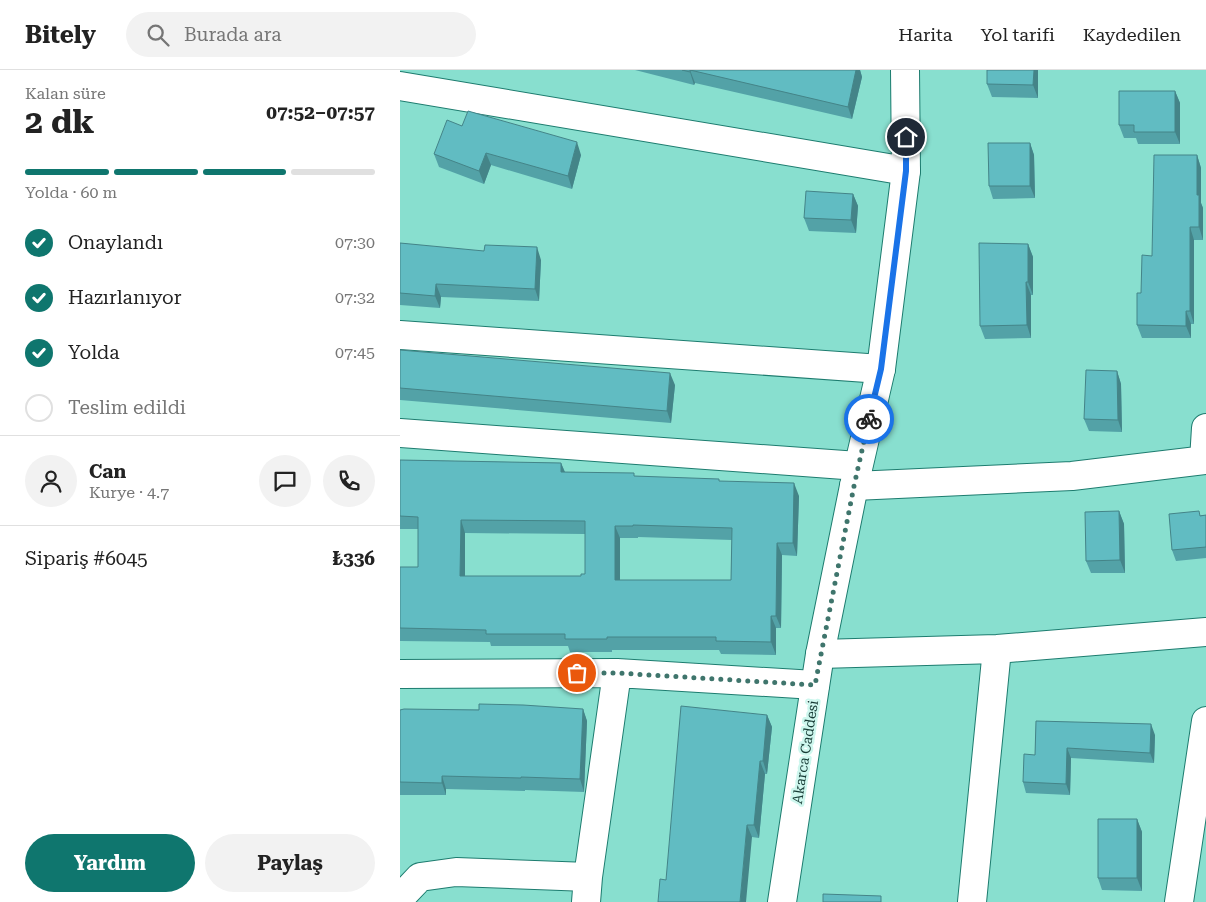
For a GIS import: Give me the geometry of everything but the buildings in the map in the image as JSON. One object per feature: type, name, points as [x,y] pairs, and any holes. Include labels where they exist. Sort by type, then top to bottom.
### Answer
[{"type":"street","name":"Akarca Caddesi","points":[[782,902],[820,654],[856,476],[881,369],[906,171],[905,70]]},
{"type":"street","points":[[400,86],[906,171]]},
{"type":"street","points":[[400,335],[881,369]]},
{"type":"street","points":[[400,433],[856,476],[1072,476],[1205,460],[1206,428]]},
{"type":"street","points":[[820,654],[997,650],[1206,632]]},
{"type":"street","points":[[972,902],[997,650]]},
{"type":"street","points":[[400,898],[420,877],[456,872],[587,890],[617,673]]},
{"type":"street","points":[[400,674],[617,673],[815,685]]},
{"type":"street","points":[[1179,902],[1206,720]]},
{"type":"way so far","points":[[577,673],[617,673],[815,685],[869,419]]},
{"type":"route","points":[[869,419],[881,369],[906,171],[906,137]]}]
